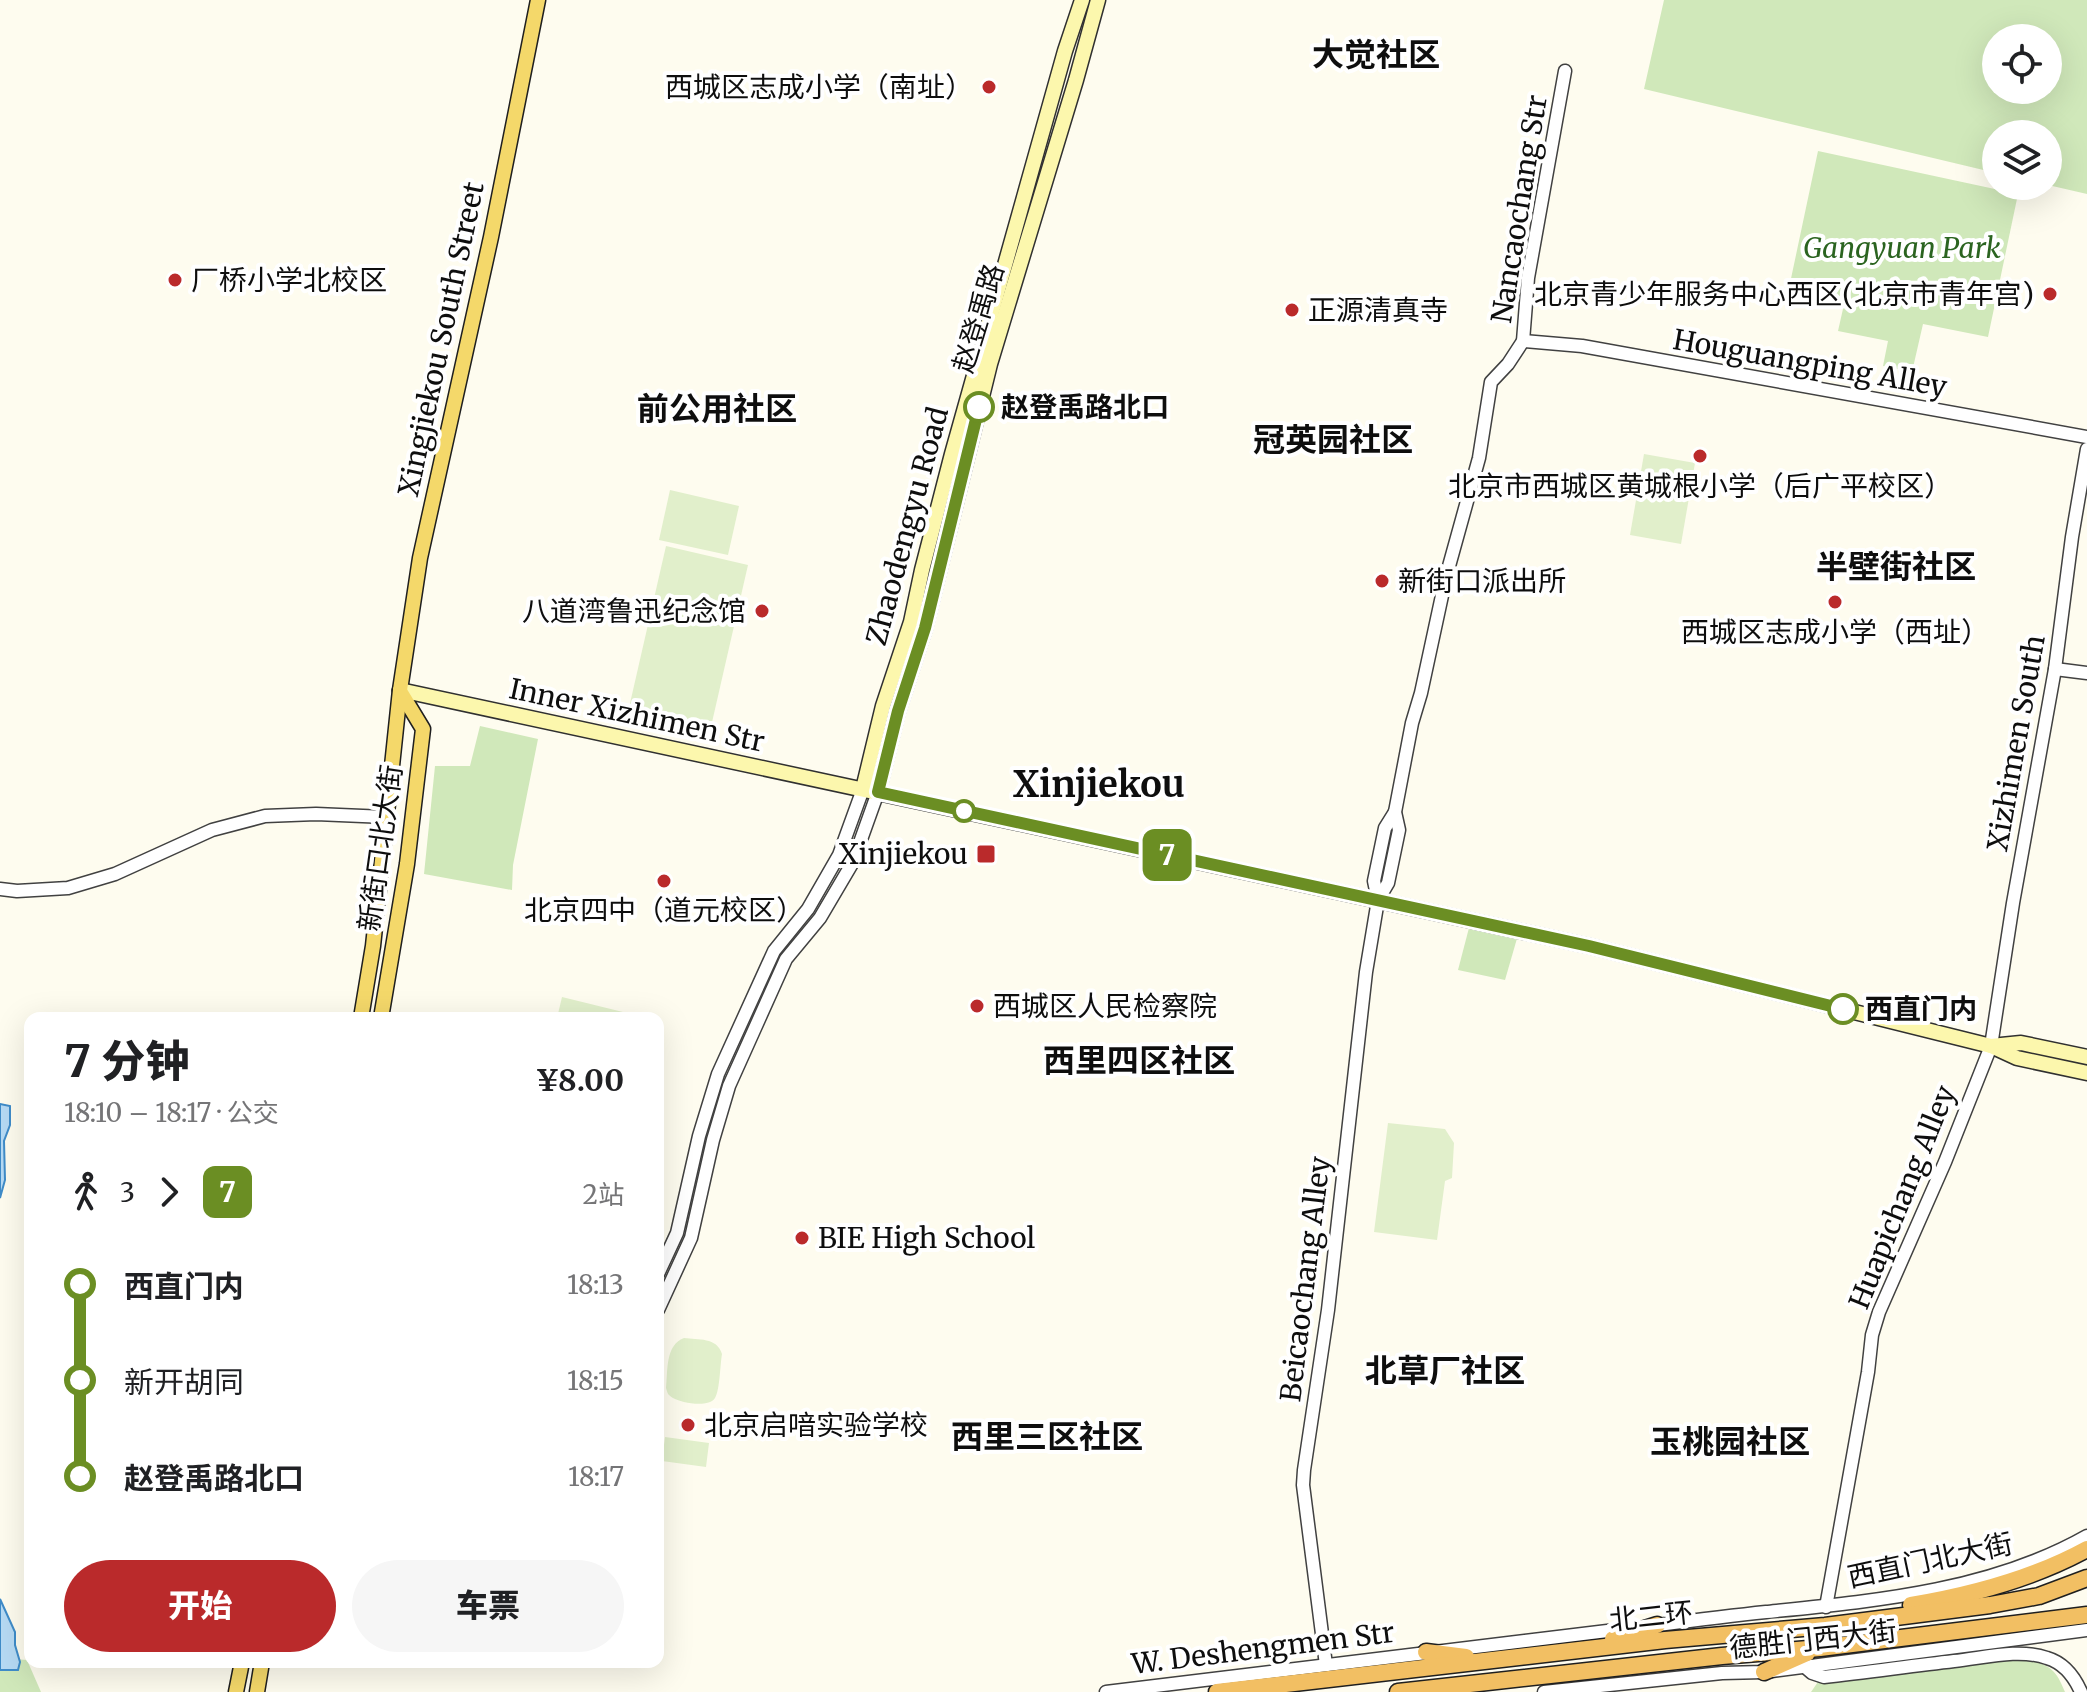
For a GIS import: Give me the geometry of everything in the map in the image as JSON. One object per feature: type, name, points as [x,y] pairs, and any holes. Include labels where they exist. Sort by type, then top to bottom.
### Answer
[{"type":"highway","points":[[1825,1626],[1855,1613],[1918,1604],[2005,1582],[2087,1549]]},
{"type":"highway","name":"北二环","points":[[1217,1692],[1665,1640],[1825,1626],[2017,1601],[2087,1578]]},
{"type":"highway","name":"北二环","points":[[1398,1692],[1707,1657],[1820,1648],[2087,1615]]},
{"type":"highway","points":[[1577,1651],[1657,1625]]},
{"type":"highway","points":[[1764,1672],[1820,1648]]},
{"type":"highway","points":[[1426,1652],[1496,1660]]},
{"type":"main road","name":"Xingjiekou South Street","points":[[362,1012],[373,946],[400,690],[420,558],[491,237],[538,0]]},
{"type":"main road","name":"Zhaodengyu Road","points":[[871,791],[883,706],[911,622],[956,440],[1082,0]]},
{"type":"main road","name":"赵登禹路","points":[[871,791],[925,628],[990,364],[1098,0]]},
{"type":"main road","name":"Inner Xizhimen Str","points":[[400,690],[1378,900]]},
{"type":"main road","name":"新街口北大街","points":[[382,1012],[407,864],[423,729],[400,690]]},
{"type":"main road","points":[[1378,900],[1589,946],[1991,1046],[2017,1058],[2087,1073]]},
{"type":"main road","points":[[1991,1046],[2021,1043],[2087,1057]]},
{"type":"main road","points":[[236,1692],[241,1668]]},
{"type":"main road","points":[[257,1692],[261,1668]]},
{"type":"street","name":"Nancaochang Str","points":[[1378,900],[1388,883],[1394,856],[1399,830],[1395,812],[1412,723],[1446,577],[1479,458],[1491,382],[1523,341],[1528,278],[1565,71]]},
{"type":"street","name":"Houguangping Alley","points":[[1523,341],[1582,346],[2087,437]]},
{"type":"street","name":"Xizhimen South","points":[[1991,1046],[2055,669],[2087,449]]},
{"type":"street","points":[[2055,669],[2087,673]]},
{"type":"street","points":[[664,1261],[677,1233],[699,1136],[718,1074],[774,951],[808,909],[871,791]]},
{"type":"street","points":[[664,1297],[691,1238],[713,1140],[729,1086],[786,959],[820,918],[853,862],[871,791]]},
{"type":"street","points":[[0,889],[68,888],[115,874],[212,830],[265,816],[316,814],[386,817]]},
{"type":"street","name":"Beicaochang Alley","points":[[1326,1665],[1303,1485],[1304,1470],[1328,1310],[1366,972],[1378,900]]},
{"type":"street","name":"Huapichang Alley","points":[[1826,1607],[1872,1335],[1991,1046]]},
{"type":"street","name":"西直门北大街","points":[[1826,1607],[1927,1591],[1980,1578],[2034,1561],[2087,1536]]},
{"type":"street","name":"德胜门西大街","points":[[1426,1652],[1826,1607]]},
{"type":"street","name":"德胜门西大街","points":[[1544,1692],[1722,1673],[1764,1672],[2087,1630]]},
{"type":"street","name":"W. Deshengmen Str","points":[[1106,1692],[1426,1652]]},
{"type":"street","points":[[1805,1667],[1824,1677],[2034,1654],[2052,1659],[2064,1667],[2081,1692]]},
{"type":"green space","points":[[1664,0],[2087,0],[2087,194],[2062,188],[2062,120],[1982,120],[1982,170],[1644,89]]},
{"type":"green space","name":"Gangyuan Park","points":[[1818,151],[1982,186],[1982,200],[2017,200],[1988,337],[1923,324],[1912,372],[1883,366],[1888,341],[1838,331],[1845,300],[1789,288]]},
{"type":"green space","points":[[1644,454],[1695,463],[1681,544],[1630,535]]},
{"type":"green space","points":[[670,490],[739,506],[728,555],[659,540]]},
{"type":"green space","points":[[666,546],[748,565],[710,731],[628,712]]},
{"type":"green space","points":[[480,726],[538,739],[513,865],[512,890],[424,874],[435,766],[470,766]]},
{"type":"green space","points":[[1470,924],[1518,935],[1505,980],[1458,970]]},
{"type":"green space","points":[[562,997],[623,1012],[558,1012]]},
{"type":"green space","points":[[1388,1123],[1445,1129],[1454,1143],[1452,1178],[1445,1181],[1437,1240],[1374,1232]]},
{"type":"green space","points":[[684,1338],[711,1342],[722,1354],[718,1389],[715,1398],[707,1403],[688,1403],[673,1398],[666,1388],[670,1352]]},
{"type":"green space","points":[[665,1437],[709,1443],[706,1467],[664,1461]]},
{"type":"green space","points":[[0,1658],[24,1660],[24,1668],[30,1668],[41,1692],[0,1692]]},
{"type":"green space","points":[[2021,1658],[2054,1671],[2065,1692],[1811,1692],[1820,1679]]},
{"type":"water","points":[[0,1104],[10,1106],[10,1125],[4,1141],[5,1180],[0,1198]]},
{"type":"water","points":[[0,1599],[15,1632],[20,1662],[18,1670],[0,1670]]},
{"type":"bus line","name":"7","points":[[979,407],[925,628],[898,711],[878,792],[1589,946],[1843,1009]]},
{"type":"place","name":"西城区志成小学（南址）","points":[[989,87]]},
{"type":"place","name":"厂桥小学北校区","points":[[175,280]]},
{"type":"place","name":"北京青少年服务中心西区(北京市青年宫)","points":[[2050,294]]},
{"type":"place","name":"正源清真寺","points":[[1292,310]]},
{"type":"place","name":"赵登禹路北口","points":[[979,407]]},
{"type":"place","name":"北京市西城区黄城根小学（后广平校区）","points":[[1700,456]]},
{"type":"place","name":"新街口派出所","points":[[1382,581]]},
{"type":"place","name":"西城区志成小学（西址）","points":[[1835,602]]},
{"type":"place","name":"八道湾鲁迅纪念馆","points":[[762,611]]},
{"type":"place","name":"Xinjiekou","points":[[986,854]]},
{"type":"place","name":"北京四中（道元校区）","points":[[664,881]]},
{"type":"place","name":"西城区人民检察院","points":[[977,1006]]},
{"type":"place","name":"西直门内","points":[[1843,1009]]},
{"type":"place","name":"BIE High School","points":[[802,1238]]},
{"type":"place","name":"北京启喑实验学校","points":[[688,1425]]},
{"type":"district","name":"大觉社区","points":[[1376,55]]},
{"type":"district","name":"前公用社区","points":[[717,409]]},
{"type":"district","name":"冠英园社区","points":[[1333,440]]},
{"type":"district","name":"半壁街社区","points":[[1896,567]]},
{"type":"district","name":"Xinjiekou","points":[[1099,784]]},
{"type":"district","name":"西里四区社区","points":[[1139,1061]]},
{"type":"district","name":"北草厂社区","points":[[1445,1371]]},
{"type":"district","name":"西里三区社区","points":[[1047,1437]]},
{"type":"district","name":"玉桃园社区","points":[[1730,1442]]}]
